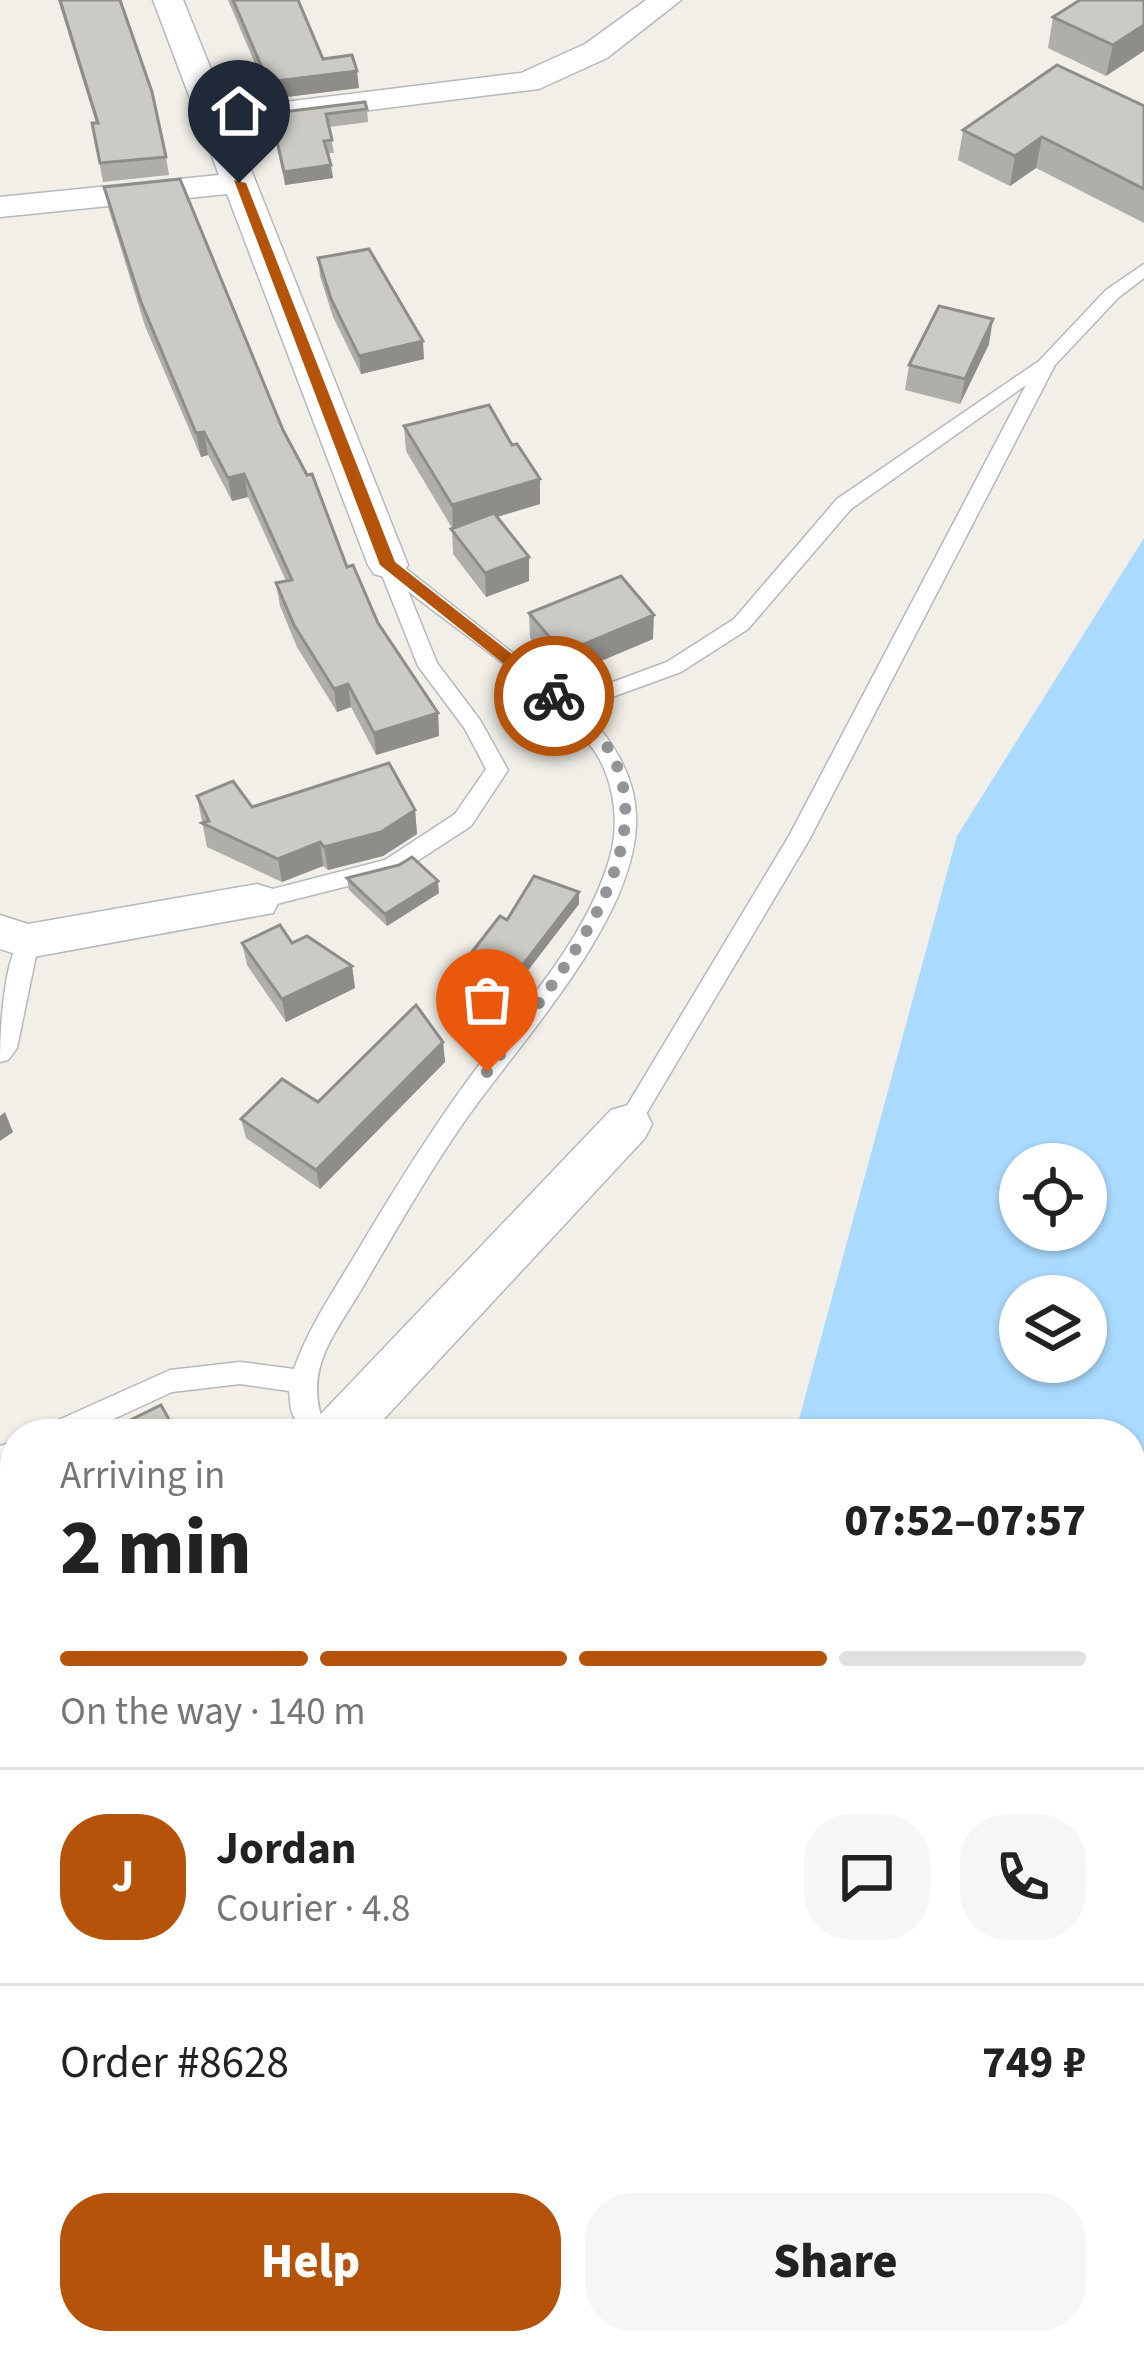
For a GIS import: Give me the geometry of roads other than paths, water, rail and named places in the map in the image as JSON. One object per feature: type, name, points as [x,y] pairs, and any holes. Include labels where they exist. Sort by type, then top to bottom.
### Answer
[{"type":"street","points":[[168,0],[388,565]]},
{"type":"street","points":[[214,120],[528,82],[596,51],[666,0]]},
{"type":"street","points":[[0,207],[239,183]]},
{"type":"street","points":[[14,936],[256,901]]},
{"type":"street","points":[[350,1419],[628,1124]]},
{"type":"lane","points":[[552,694],[604,693],[674,667],[741,624],[844,504],[1047,362],[1112,294],[1144,269]]},
{"type":"lane","points":[[628,1124],[798,840],[1047,362]]},
{"type":"lane","points":[[305,1419],[303,1382],[329,1321],[386,1225],[611,889],[626,827],[617,770],[592,727],[388,565]]},
{"type":"lane","points":[[256,901],[391,867],[463,820],[497,770],[473,724],[428,666],[388,565]]},
{"type":"lane","points":[[0,1053],[5,1048],[14,936]]},
{"type":"lane","points":[[87,1419],[170,1381],[240,1373],[303,1382]]},
{"type":"water","points":[[1144,538],[1144,1419],[799,1419],[957,836]]}]
